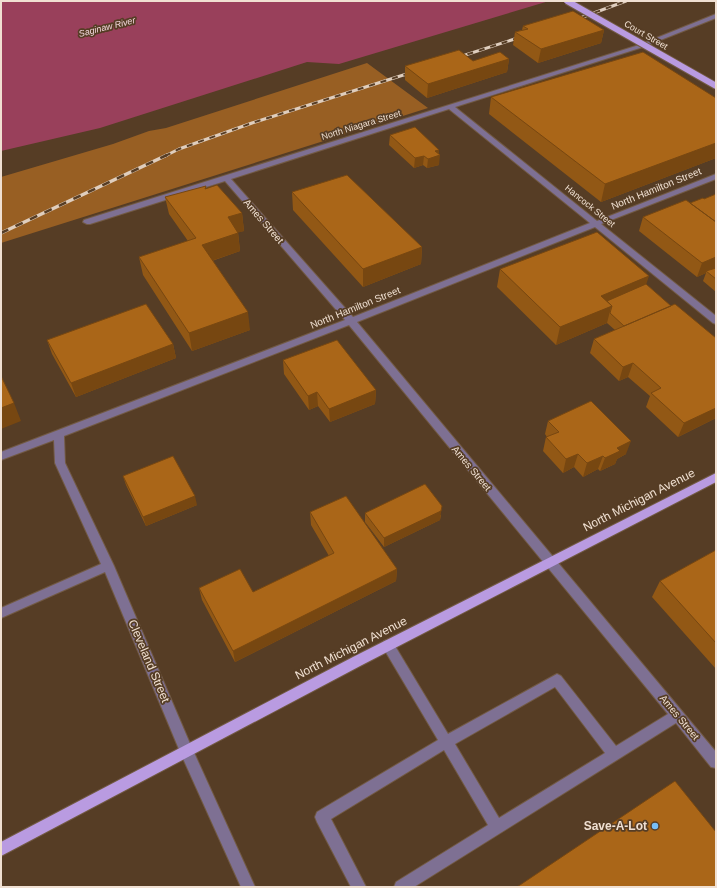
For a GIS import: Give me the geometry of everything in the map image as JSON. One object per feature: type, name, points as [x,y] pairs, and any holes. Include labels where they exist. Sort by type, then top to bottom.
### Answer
[{"type":"main road","name":"Court Street","points":[[567,1],[716,86]]},
{"type":"main road","name":"North Michigan Avenue","points":[[1,848],[549,561],[716,477]]},
{"type":"street","name":"North Niagara Street","points":[[87,222],[642,46],[716,16]]},
{"type":"street","name":"Hancock Street","points":[[451,107],[716,321]]},
{"type":"street","name":"North Hamilton Street","points":[[1,456],[351,321],[716,176]]},
{"type":"street","name":"Ames Street","points":[[226,177],[351,321],[716,762]]},
{"type":"street","name":"Cleveland Street","points":[[59,434],[60,463],[108,566],[186,750],[248,887]]},
{"type":"street","points":[[1,613],[108,566]]},
{"type":"street","points":[[388,645],[497,827]]},
{"type":"street","points":[[359,887],[322,818],[446,742],[557,680],[614,754]]},
{"type":"street","points":[[401,887],[677,715]]},
{"type":"shaded area","points":[[367,63],[428,108],[1,243],[1,177],[113,144],[149,131],[166,128]]},
{"type":"water","name":"Saginaw River","points":[[1,1],[549,1],[339,64],[307,62],[100,128],[1,151]]},
{"type":"building","points":[[573,11],[604,30],[541,49],[515,32],[528,29],[523,26]]},
{"type":"building","points":[[459,50],[473,61],[500,52],[509,59],[428,84],[405,66]]},
{"type":"building","points":[[643,52],[716,98],[716,143],[605,184],[491,97]]},
{"type":"building","points":[[415,127],[439,150],[435,151],[440,155],[428,159],[424,156],[415,158],[390,135]]},
{"type":"building","points":[[347,175],[422,247],[363,269],[292,192]]},
{"type":"building","points":[[217,185],[242,213],[228,217],[238,233],[202,245],[248,312],[189,333],[139,257],[196,238],[165,197],[206,186],[205,189]]},
{"type":"building","points":[[716,194],[716,222],[690,203]]},
{"type":"building","points":[[686,200],[716,222],[716,257],[702,263],[643,217]]},
{"type":"building","points":[[597,232],[649,276],[601,296],[612,306],[560,327],[500,269]]},
{"type":"building","points":[[716,268],[716,279],[706,271]]},
{"type":"building","points":[[646,284],[671,306],[624,326],[610,313],[612,306],[607,301]]},
{"type":"building","points":[[146,304],[173,344],[71,383],[47,340]]},
{"type":"building","points":[[675,304],[716,338],[716,408],[684,423],[651,393],[661,388],[633,363],[623,367],[594,339]]},
{"type":"building","points":[[337,340],[376,390],[329,409],[317,392],[308,396],[283,360]]},
{"type":"building","points":[[1,376],[14,403],[1,408]]},
{"type":"building","points":[[591,401],[631,441],[617,448],[620,451],[605,458],[603,456],[587,463],[578,454],[566,459],[546,437],[559,432],[548,421]]},
{"type":"building","points":[[173,456],[195,496],[143,517],[123,476]]},
{"type":"building","points":[[425,484],[442,506],[441,511],[384,538],[365,513]]},
{"type":"building","points":[[346,496],[397,569],[233,651],[199,588],[240,569],[253,592],[334,553],[310,512]]},
{"type":"building","points":[[716,550],[716,643],[660,581]]},
{"type":"building","name":"Save-A-Lot","points":[[675,781],[716,832],[716,887],[517,887]]},
{"type":"railway","points":[[572,21],[626,1]]},
{"type":"railway","points":[[456,58],[524,36]]},
{"type":"railway","points":[[167,155],[179,149],[252,123],[416,71]]},
{"type":"railway","points":[[1,233],[167,155]]},
{"type":"place","name":"Save-A-Lot","points":[[655,826]]}]
